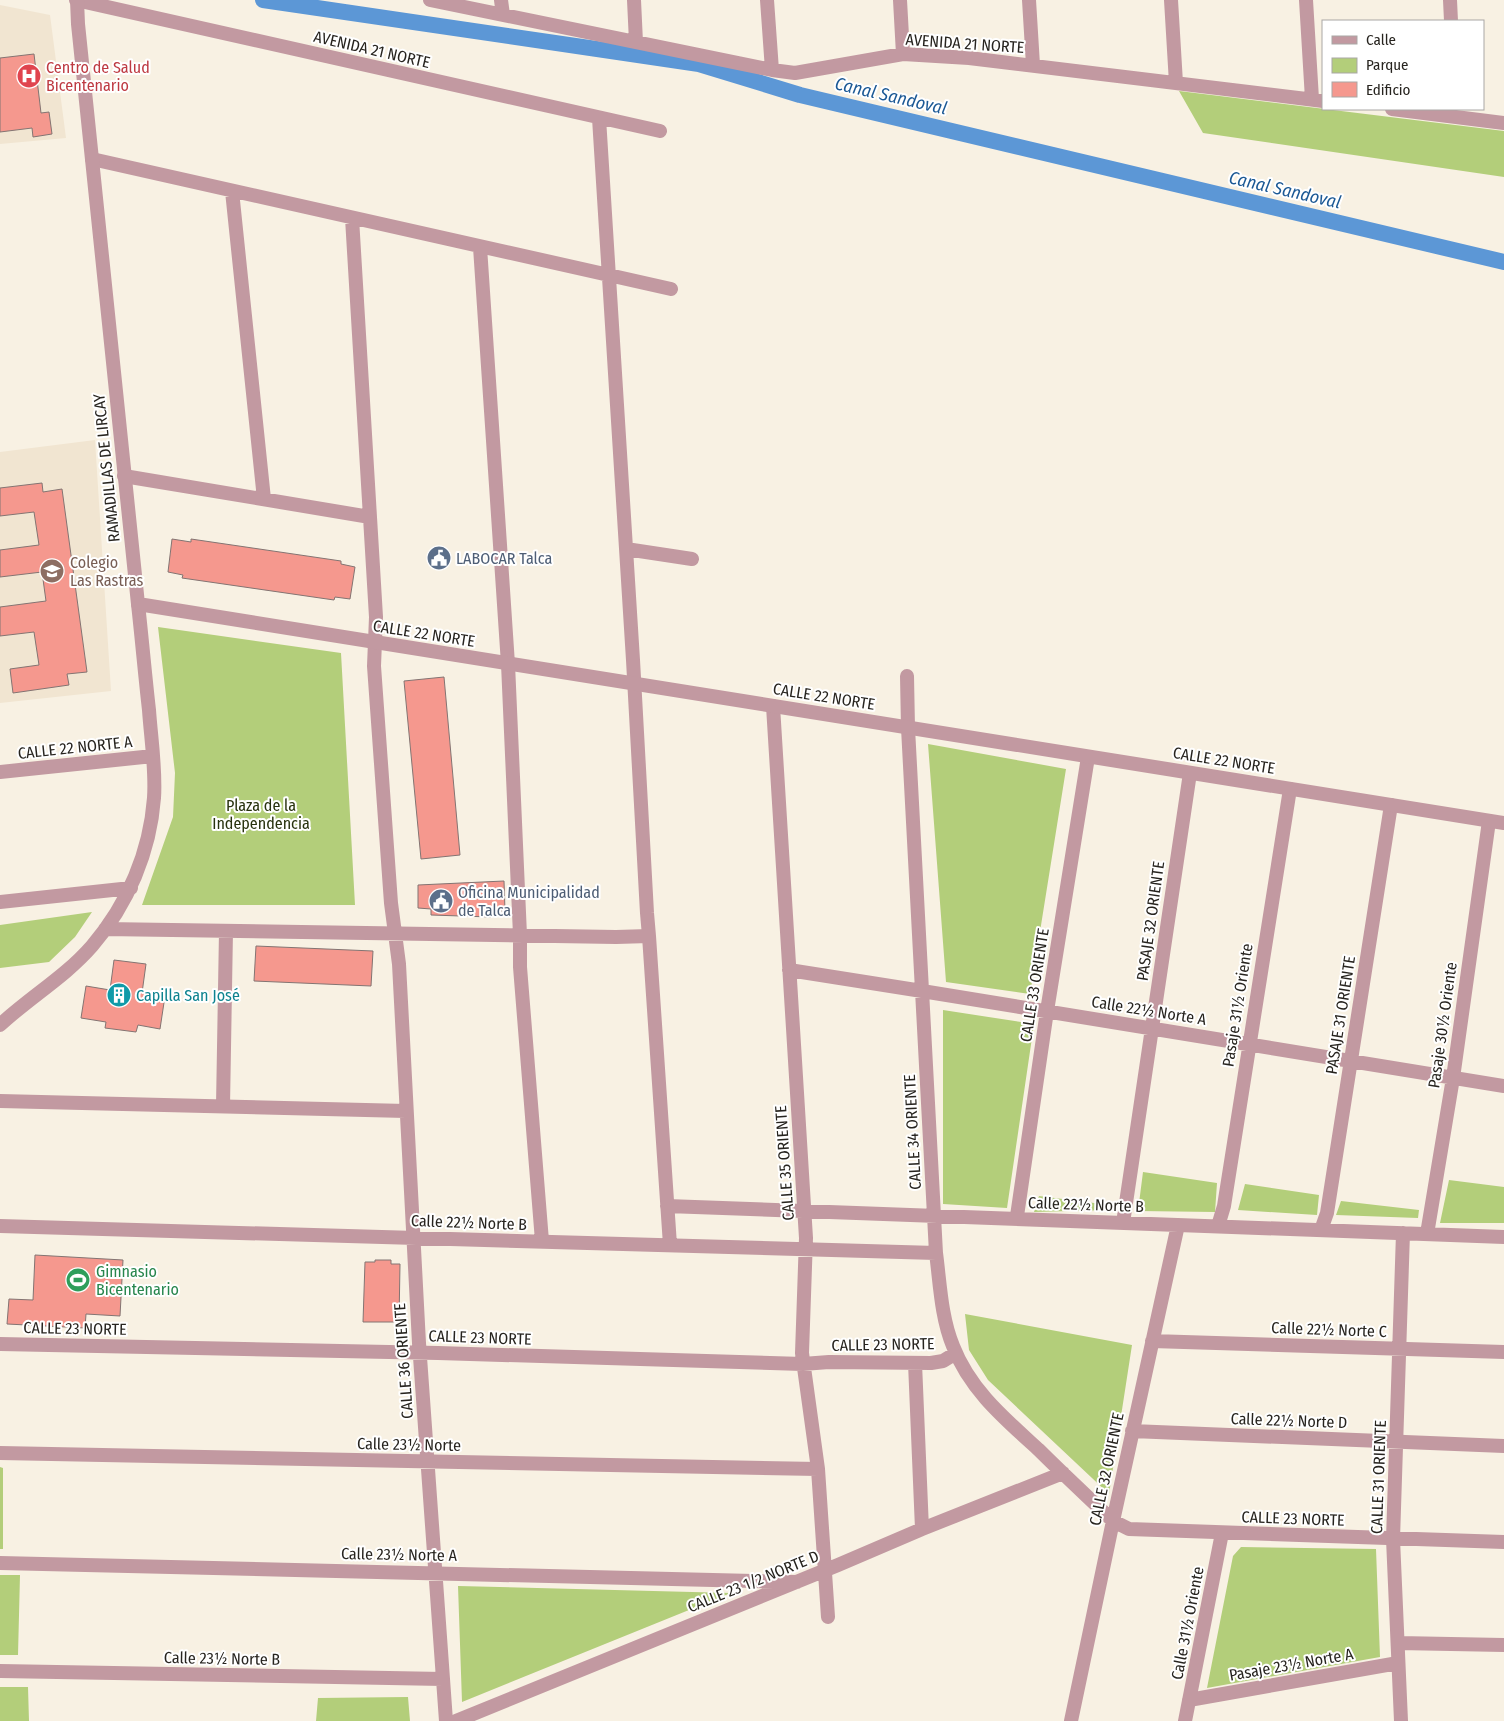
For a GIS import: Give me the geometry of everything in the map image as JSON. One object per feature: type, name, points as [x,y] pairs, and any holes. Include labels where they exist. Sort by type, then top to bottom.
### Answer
[{"type":"street","name":"AVENIDA 21 NORTE","points":[[77,0],[660,131]]},
{"type":"street","name":"RAMADILLAS DE LIRCAY","points":[[0,1025],[64,973],[105,929],[131,888],[144,854],[152,817],[154,796],[153,756],[77,0]]},
{"type":"street","name":"AVENIDA 21 NORTE","points":[[430,0],[502,16],[795,73],[904,54],[969,58],[1317,100]]},
{"type":"street","points":[[502,0],[502,16]]},
{"type":"street","points":[[634,0],[636,42]]},
{"type":"street","points":[[767,0],[772,70]]},
{"type":"street","points":[[900,0],[904,54]]},
{"type":"street","points":[[1029,0],[1033,66]]},
{"type":"street","points":[[1171,0],[1176,83]]},
{"type":"street","points":[[1306,0],[1317,100]]},
{"type":"street","points":[[1450,0],[1451,20]]},
{"type":"street","points":[[1413,110],[1456,112],[1504,123]]},
{"type":"street","points":[[599,118],[647,913],[670,1245]]},
{"type":"street","points":[[92,159],[671,289]]},
{"type":"street","points":[[232,191],[264,499]]},
{"type":"street","name":"CALLE 36 ORIENTE","points":[[352,218],[376,617],[375,676],[391,903],[398,964],[426,1461],[446,1721]]},
{"type":"street","points":[[480,246],[508,664],[520,966],[542,1242]]},
{"type":"street","points":[[124,476],[370,517]]},
{"type":"street","points":[[626,549],[692,559]]},
{"type":"street","name":"CALLE 22 NORTE","points":[[138,604],[1504,823]]},
{"type":"street","name":"CALLE 34 ORIENTE","points":[[907,676],[908,728],[936,1252],[945,1318],[956,1353],[969,1377],[989,1403],[1113,1521]]},
{"type":"street","name":"CALLE 35 ORIENTE","points":[[773,706],[804,1212],[805,1249],[802,1353],[818,1469],[828,1617]]},
{"type":"street","name":"CALLE 22 NORTE A","points":[[0,772],[153,756]]},
{"type":"street","name":"CALLE 33 ORIENTE","points":[[1015,1219],[1088,757]]},
{"type":"street","name":"PASAJE 32 ORIENTE","points":[[1122,1223],[1190,773]]},
{"type":"street","name":"Pasaje 31½ Oriente","points":[[1218,1226],[1224,1206],[1290,789]]},
{"type":"street","name":"PASAJE 31 ORIENTE","points":[[1321,1230],[1327,1213],[1391,805]]},
{"type":"street","name":"Pasaje 30½ Oriente","points":[[1427,1234],[1453,1078],[1489,821]]},
{"type":"street","points":[[0,902],[131,888]]},
{"type":"street","points":[[105,929],[650,936]]},
{"type":"street","points":[[223,1106],[226,931]]},
{"type":"street","name":"Calle 22½ Norte A","points":[[789,970],[1504,1086]]},
{"type":"street","points":[[0,1101],[406,1111]]},
{"type":"street","name":"Calle 22½ Norte B","points":[[667,1206],[1504,1236]]},
{"type":"street","name":"CALLE 32 ORIENTE","points":[[1071,1721],[1132,1431],[1178,1225]]},
{"type":"street","name":"Calle 22½ Norte B","points":[[0,1226],[936,1252]]},
{"type":"street","name":"CALLE 31 ORIENTE","points":[[1401,1721],[1393,1538],[1404,1233]]},
{"type":"street","name":"Calle 22½ Norte C","points":[[1152,1341],[1504,1352]]},
{"type":"street","name":"CALLE 23 NORTE","points":[[0,1344],[803,1364],[829,1362],[915,1364],[937,1362],[956,1353]]},
{"type":"street","points":[[915,1364],[922,1529]]},
{"type":"street","name":"Calle 22½ Norte D","points":[[1132,1431],[1504,1446]]},
{"type":"street","name":"Calle 23½ Norte","points":[[0,1453],[818,1469]]},
{"type":"street","name":"CALLE 23 1/2 NORTE D","points":[[456,1721],[1063,1473]]},
{"type":"street","name":"CALLE 23 NORTE","points":[[1113,1521],[1136,1530],[1504,1542]]},
{"type":"street","name":"Calle 31½ Oriente","points":[[1185,1721],[1222,1533]]},
{"type":"street","name":"Calle 23½ Norte A","points":[[0,1562],[797,1582]]},
{"type":"street","points":[[1398,1643],[1504,1645]]},
{"type":"street","name":"Pasaje 23½ Norte A","points":[[1190,1700],[1398,1663]]},
{"type":"street","name":"Calle 23½ Norte B","points":[[0,1671],[443,1679]]},
{"type":"shaded area","name":"Centro de Salud Bicentenario","points":[[0,5],[50,15],[66,138],[0,144]]},
{"type":"shaded area","name":"Colegio Las Rastras","points":[[95,440],[111,691],[0,703],[0,452]]},
{"type":"green space","points":[[1179,91],[1504,131],[1504,177],[1203,133]]},
{"type":"green space","name":"Plaza de la Independencia","points":[[158,627],[341,653],[355,905],[142,905],[173,817],[175,773]]},
{"type":"green space","points":[[928,744],[1066,769],[1030,994],[946,982]]},
{"type":"green space","points":[[92,912],[75,937],[49,962],[0,968],[0,925]]},
{"type":"green space","points":[[943,1010],[1034,1024],[1007,1208],[943,1204]]},
{"type":"green space","points":[[1143,1172],[1217,1183],[1215,1212],[1138,1211]]},
{"type":"green space","points":[[1449,1180],[1504,1187],[1504,1223],[1440,1223]]},
{"type":"green space","points":[[1245,1184],[1319,1195],[1317,1215],[1238,1210]]},
{"type":"green space","points":[[1039,1196],[1110,1205],[1108,1210],[1034,1212]]},
{"type":"green space","points":[[1341,1201],[1419,1210],[1418,1218],[1336,1215]]},
{"type":"green space","points":[[965,1314],[1132,1345],[1109,1494],[988,1380],[969,1350]]},
{"type":"green space","points":[[0,1467],[3,1468],[3,1549],[0,1549]]},
{"type":"green space","points":[[1241,1547],[1376,1549],[1380,1657],[1207,1688],[1233,1556]]},
{"type":"green space","points":[[0,1575],[20,1575],[18,1655],[0,1655]]},
{"type":"green space","points":[[458,1586],[731,1593],[462,1702]]},
{"type":"green space","points":[[0,1687],[28,1687],[29,1721],[0,1721]]},
{"type":"green space","points":[[408,1697],[410,1721],[316,1721],[318,1698]]},
{"type":"building","points":[[34,54],[41,113],[49,112],[52,134],[33,137],[32,128],[0,132],[0,58]]},
{"type":"building","points":[[42,483],[43,492],[62,489],[87,672],[67,674],[69,685],[13,693],[10,669],[39,665],[34,632],[0,636],[0,607],[46,601],[42,572],[0,577],[0,550],[39,545],[34,512],[0,516],[0,488]]},
{"type":"building","points":[[172,539],[191,542],[191,539],[341,561],[341,564],[355,567],[350,599],[335,597],[334,600],[182,578],[183,575],[168,572]]},
{"type":"building","points":[[444,677],[460,855],[421,859],[404,681]]},
{"type":"building","points":[[504,881],[505,911],[490,910],[491,917],[431,915],[431,909],[418,908],[418,885]]},
{"type":"building","points":[[256,946],[373,951],[371,986],[254,981]]},
{"type":"building","name":"Capilla San José","points":[[114,960],[146,964],[142,993],[165,996],[160,1029],[138,1025],[136,1032],[105,1028],[106,1022],[81,1018],[86,986],[110,990]]},
{"type":"building","name":"Gimnasio Bicentenario","points":[[35,1255],[123,1260],[120,1316],[86,1314],[85,1328],[7,1324],[9,1299],[33,1300]]},
{"type":"building","points":[[375,1260],[391,1260],[391,1264],[400,1264],[399,1322],[363,1322],[365,1262],[375,1262]]},
{"type":"waterway","name":"Canal Sandoval","points":[[263,0],[699,64],[800,95],[1504,262]]},
{"type":"place","name":"Centro de Salud Bicentenario","points":[[29,76]]},
{"type":"place","name":"LABOCAR Talca","points":[[439,558]]},
{"type":"place","name":"Colegio Las Rastras","points":[[52,571]]},
{"type":"place","name":"Oficina Municipalidad de Talca","points":[[441,901]]},
{"type":"place","name":"Capilla San José","points":[[119,995]]},
{"type":"place","name":"Gimnasio Bicentenario","points":[[78,1280]]}]
